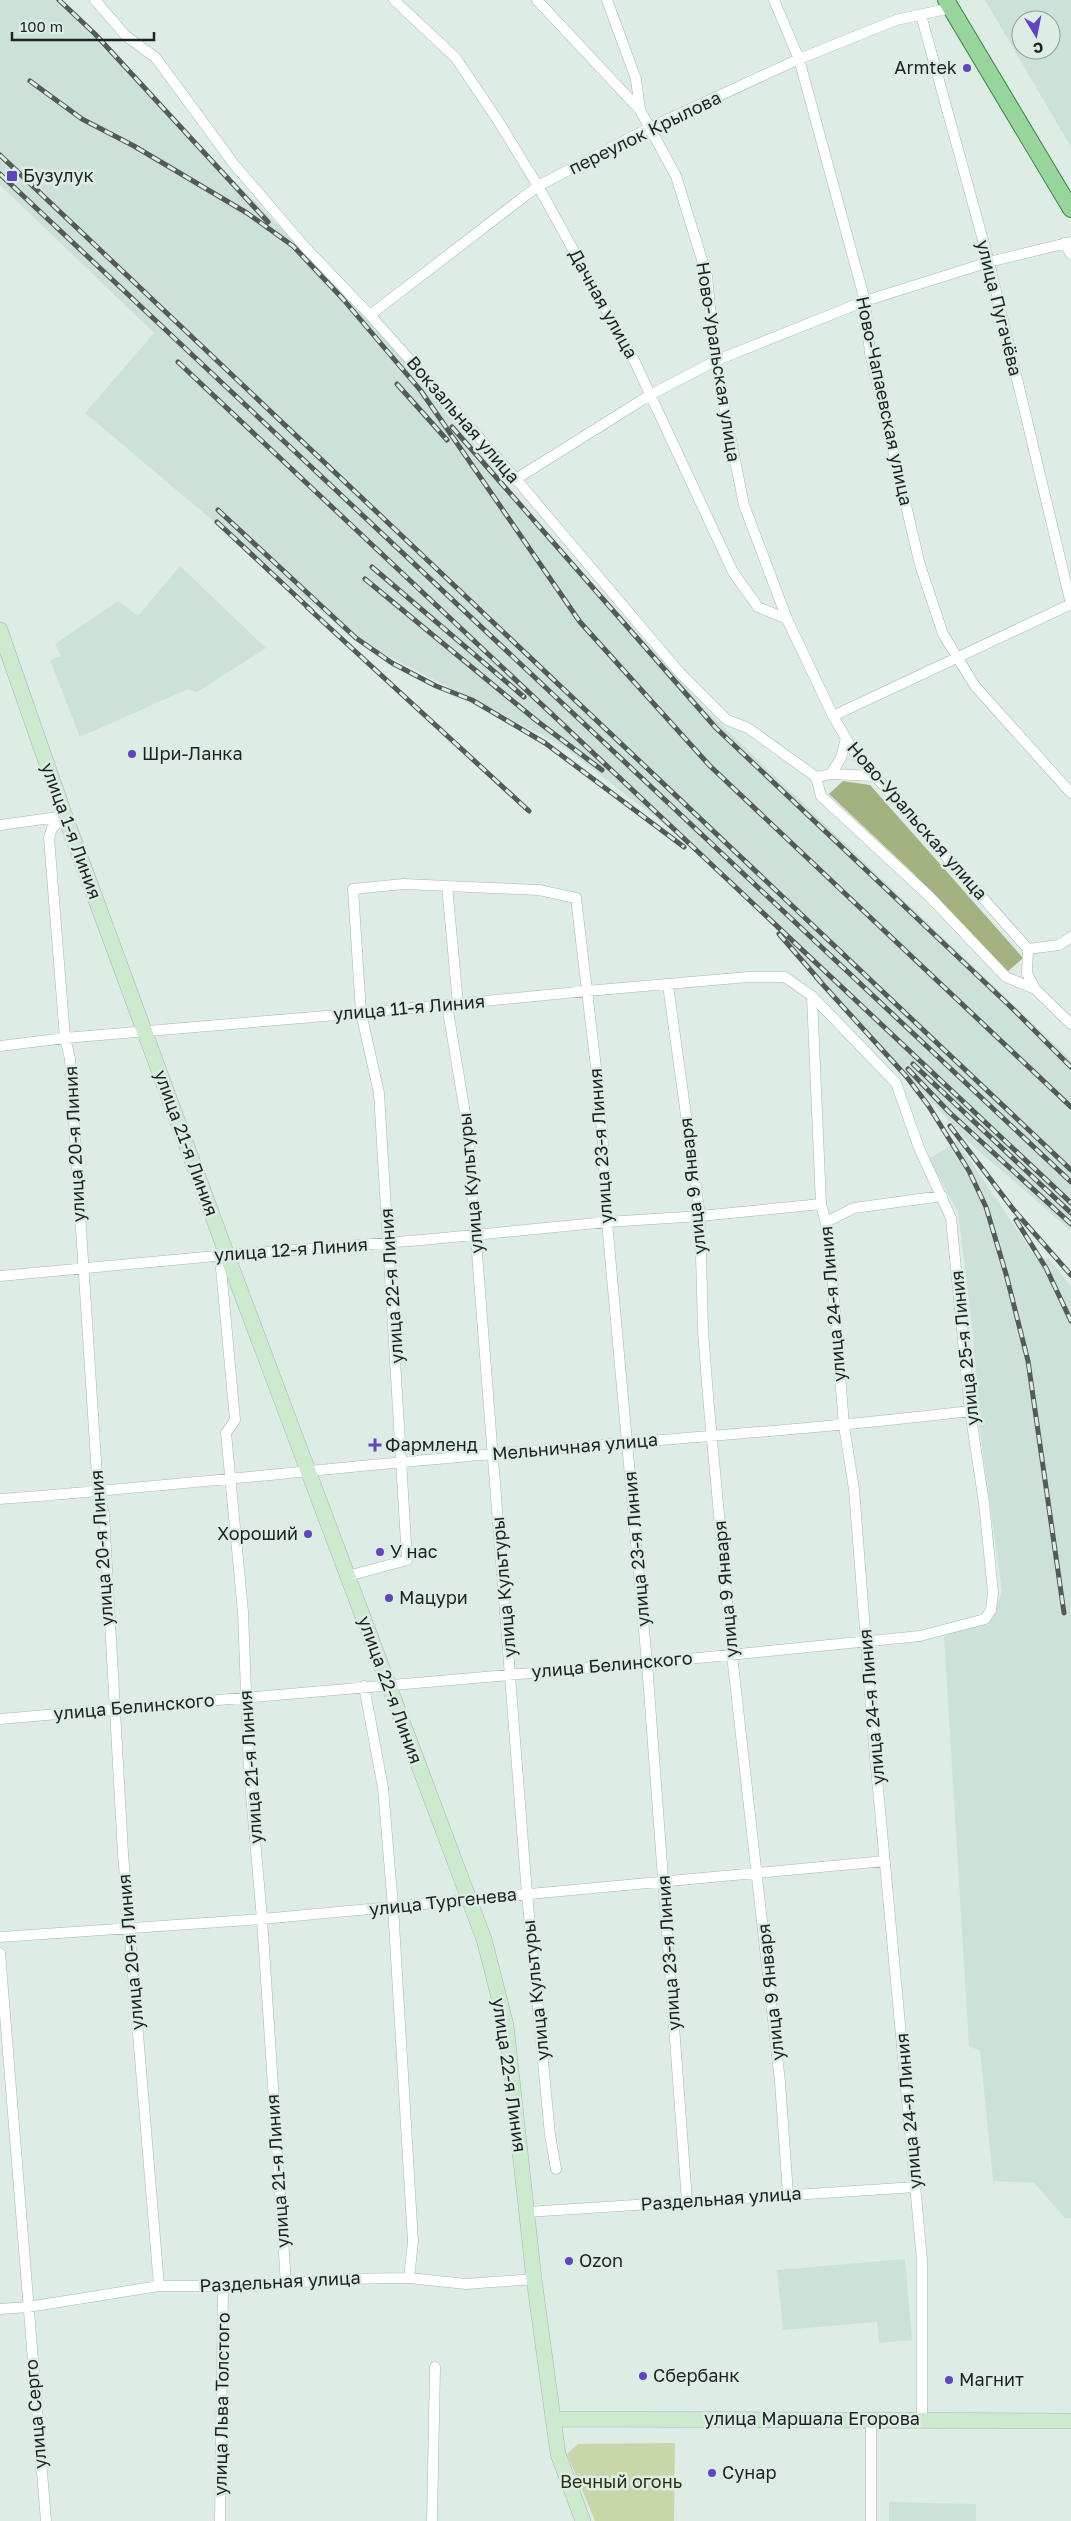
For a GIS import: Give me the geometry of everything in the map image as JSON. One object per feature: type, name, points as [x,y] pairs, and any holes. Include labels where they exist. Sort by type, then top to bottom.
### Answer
[{"type":"main road","points":[[948,4],[1071,209]]},
{"type":"main road","name":"улица 1-я Линия","points":[[0,630],[65,816],[145,1032]]},
{"type":"main road","name":"улица 21-я Линия","points":[[145,1032],[309,1472]]},
{"type":"main road","name":"улица 22-я Линия","points":[[309,1472],[484,1939],[506,2025],[534,2279],[558,2454],[583,2521]]},
{"type":"main road","name":"улица Маршала Егорова","points":[[553,2418],[1071,2421]]},
{"type":"street","name":"Вокзальная улица","points":[[95,0],[107,4],[126,36],[156,58],[233,163],[304,246],[370,315],[516,479],[686,680],[727,720],[748,728],[816,777]]},
{"type":"street","name":"Дачная улица","points":[[394,0],[454,58],[497,119],[538,186],[635,362],[741,585],[758,606],[787,619]]},
{"type":"street","points":[[537,0],[640,110]]},
{"type":"street","name":"Ново-Уральская улица","points":[[607,0],[636,79],[640,110],[676,176],[707,276],[715,361],[744,505],[787,619],[833,716],[854,752],[1028,949]]},
{"type":"street","name":"Ново-Чапаевская улица","points":[[774,0],[799,59],[865,301],[870,353],[920,565],[943,634],[975,686],[1071,794]]},
{"type":"street","name":"переулок Крылова","points":[[370,315],[538,186],[649,128],[799,59],[896,20],[921,15],[948,4]]},
{"type":"street","name":"улица Пугачёва","points":[[921,15],[989,262],[1071,604]]},
{"type":"street","points":[[516,479],[650,395],[715,361],[865,301],[989,262],[1067,243],[1071,254]]},
{"type":"street","points":[[833,716],[1071,604]]},
{"type":"street","points":[[831,774],[841,758],[846,738]]},
{"type":"street","points":[[875,776],[831,774],[816,777],[821,796],[928,895],[1006,977],[1035,989]]},
{"type":"street","points":[[0,825],[65,816]]},
{"type":"street","name":"улица 20-я Линия","points":[[65,816],[52,828],[49,838],[65,1038],[70,1059],[82,1268],[98,1492],[104,1514],[128,1929],[159,2286]]},
{"type":"street","name":"улица 22-я Линия","points":[[348,1576],[407,1560],[379,1093],[361,1013],[353,889],[404,884],[447,886]]},
{"type":"street","points":[[447,886],[458,1004]]},
{"type":"street","name":"улица 23-я Линия","points":[[447,886],[539,890],[576,898],[600,1110],[607,1222],[647,1663],[688,2201]]},
{"type":"street","points":[[1071,937],[1059,944],[1028,949],[1027,973],[1035,989],[1071,1024]]},
{"type":"street","name":"улица 11-я Линия","points":[[0,1046],[65,1038],[748,977],[785,977],[812,996]]},
{"type":"street","name":"улица 9 Января","points":[[668,985],[700,1216],[703,1331],[712,1435],[732,1654],[780,2082],[788,2194]]},
{"type":"street","name":"улица 25-я Линия","points":[[812,996],[896,1083],[919,1148],[951,1218],[970,1411],[984,1503],[993,1592],[991,1610],[985,1619],[978,1622],[930,1634],[866,1642]]},
{"type":"street","name":"улица 24-я Линия","points":[[812,996],[822,1204],[830,1236],[844,1426],[854,1489],[885,1861],[922,2260],[922,2419]]},
{"type":"street","name":"улица Культуры","points":[[447,1005],[467,1125],[527,1894],[550,2135],[556,2169]]},
{"type":"street","points":[[826,1222],[854,1208],[942,1196]]},
{"type":"street","name":"улица 12-я Линия","points":[[0,1276],[822,1204]]},
{"type":"street","name":"улица 21-я Линия","points":[[228,1255],[221,1268],[235,1420],[226,1433],[243,1612],[249,1771],[262,1920],[286,2284]]},
{"type":"street","name":"Мельничная улица","points":[[0,1500],[492,1454],[844,1426],[970,1411]]},
{"type":"street","name":"улица Белинского","points":[[0,1719],[246,1696],[647,1663],[866,1642]]},
{"type":"street","name":"улица 22-я Линия","points":[[364,1686],[383,1788],[393,1907],[414,2242],[408,2278]]},
{"type":"street","name":"улица Тургенева","points":[[0,1937],[262,1920],[664,1880],[758,1874],[885,1861]]},
{"type":"street","name":"улица Серго","points":[[0,1953],[46,2521]]},
{"type":"street","name":"Раздельная улица","points":[[528,2212],[916,2187]]},
{"type":"street","name":"Раздельная улица","points":[[0,2309],[28,2307],[159,2286],[286,2284],[338,2279],[408,2278],[466,2284],[534,2279]]},
{"type":"street","name":"улица Льва Толстого","points":[[220,2521],[223,2286]]},
{"type":"street","points":[[432,2521],[435,2366]]},
{"type":"street","points":[[871,2420],[871,2521]]},
{"type":"shaded area","points":[[0,0],[58,0],[395,345],[519,501],[707,711],[1071,1060],[1071,1231],[965,1139],[719,866],[561,745],[351,637],[85,413],[154,333],[0,185]]},
{"type":"shaded area","points":[[985,0],[1071,0],[1071,147],[1020,60],[1061,60],[1061,10],[1011,10],[1011,44]]},
{"type":"shaded area","points":[[180,566],[266,648],[197,692],[188,689],[80,737],[50,660],[61,656],[55,644],[118,601],[138,616]]},
{"type":"shaded area","points":[[957,1141],[1038,1261],[1049,1258],[1071,1287],[1071,2218],[1065,2218],[1034,2183],[993,2181],[980,2051],[969,2046],[944,1636],[971,1624],[988,1625],[1002,1593],[977,1410],[973,1334],[958,1212],[929,1159]]},
{"type":"shaded area","points":[[905,2259],[912,2340],[879,2343],[877,2322],[783,2330],[777,2270]]},
{"type":"shaded area","points":[[889,2502],[976,2504],[976,2521],[889,2521]]},
{"type":"green space","points":[[843,781],[870,785],[1023,958],[1007,972],[913,873],[829,794]]},
{"type":"green space","name":"Вечный огонь","points":[[675,2443],[674,2521],[595,2521],[567,2454],[578,2444]]},
{"type":"railway","points":[[59,0],[95,34],[268,222]]},
{"type":"railway","points":[[30,81],[82,119],[134,146],[247,213],[293,246],[343,299],[421,391],[580,622],[710,766],[1071,1107]]},
{"type":"railway","points":[[0,155],[1071,1170]]},
{"type":"railway","points":[[0,174],[1071,1182]]},
{"type":"railway","points":[[178,362],[1071,1203]]},
{"type":"railway","points":[[397,384],[447,440]]},
{"type":"railway","points":[[452,427],[716,728],[1013,1009],[1071,1067]]},
{"type":"railway","points":[[218,510],[356,638],[392,663],[436,686],[472,700],[545,743],[684,847]]},
{"type":"railway","points":[[217,522],[312,611]]},
{"type":"railway","points":[[372,567],[524,697]]},
{"type":"railway","points":[[365,579],[537,721],[602,770]]},
{"type":"railway","points":[[307,607],[529,811]]},
{"type":"railway","points":[[779,934],[820,981]]},
{"type":"railway","points":[[816,977],[906,1076],[928,1105],[969,1171],[986,1207],[1006,1274],[1028,1361],[1064,1613]]},
{"type":"railway","points":[[913,1064],[1071,1213]]},
{"type":"railway","points":[[908,1069],[949,1112],[1071,1224]]},
{"type":"railway","points":[[950,1126],[1013,1209],[1071,1275]]},
{"type":"railway","points":[[1016,1220],[1046,1268],[1071,1321]]},
{"type":"place","name":"Armtek","points":[[967,68]]},
{"type":"place","name":"Бузулук","points":[[12,176]]},
{"type":"place","name":"Шри-Ланка","points":[[132,754]]},
{"type":"place","name":"Фармленд","points":[[375,1445]]},
{"type":"place","name":"Хороший","points":[[308,1534]]},
{"type":"place","name":"У нас","points":[[380,1552]]},
{"type":"place","name":"Мацури","points":[[389,1598]]},
{"type":"place","name":"Ozon","points":[[569,2261]]},
{"type":"place","name":"Сбербанк","points":[[643,2376]]},
{"type":"place","name":"Магнит","points":[[949,2380]]},
{"type":"place","name":"Сунар","points":[[712,2473]]}]
